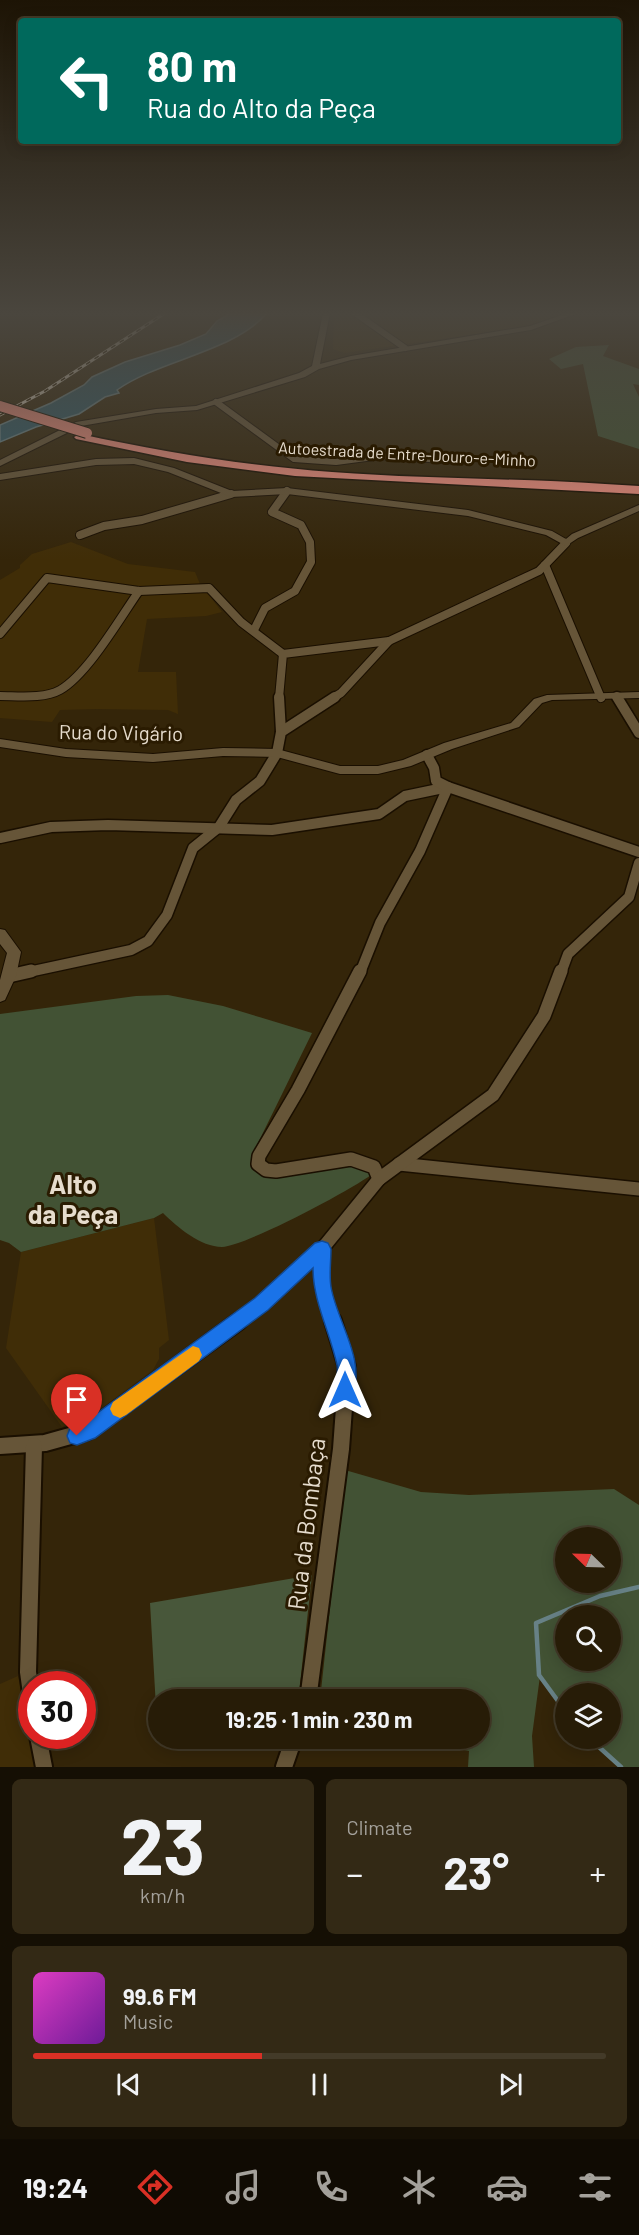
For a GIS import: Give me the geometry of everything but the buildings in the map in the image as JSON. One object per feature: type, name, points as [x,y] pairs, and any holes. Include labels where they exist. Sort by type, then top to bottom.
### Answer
[{"type":"highway","name":"Autoestrada de Entre-Douro-e-Minho","points":[[0,406],[83,435],[206,456],[288,466],[639,484]]},
{"type":"highway","name":"Autoestrada de Entre-Douro-e-Minho","points":[[0,412],[158,454],[285,472],[367,478],[554,484],[639,490]]},
{"type":"street","points":[[0,463],[79,424],[156,411],[196,408],[237,395]]},
{"type":"street","points":[[216,402],[294,459],[336,462],[381,456],[460,462]]},
{"type":"street","points":[[0,477],[96,462],[134,461],[171,470],[231,494]]},
{"type":"street","points":[[254,630],[265,608],[295,591],[311,562],[310,542],[301,525],[272,512],[287,490]]},
{"type":"street","points":[[80,535],[104,526],[142,520],[212,498],[231,494],[287,490],[468,513],[549,533],[566,543]]},
{"type":"street","points":[[0,634],[47,578],[140,591],[209,588],[241,622],[283,654],[388,641],[539,571],[575,536],[639,508]]},
{"type":"street","points":[[545,565],[601,698]]},
{"type":"street","points":[[0,696],[24,696],[60,690],[77,675],[140,591]]},
{"type":"street","points":[[281,732],[341,693],[380,653],[388,641]]},
{"type":"street","points":[[9,976],[130,950],[148,941],[167,915],[193,848],[219,827],[236,800],[260,781],[277,753],[281,732],[279,694],[283,654]]},
{"type":"street","name":"Rua do Vigário","points":[[0,743],[66,753],[153,758],[223,752],[277,753],[340,770],[378,770],[515,725],[538,702],[551,698],[639,695]]},
{"type":"street","points":[[617,697],[639,733]]},
{"type":"street","points":[[427,755],[434,768],[436,781],[448,787],[639,852]]},
{"type":"street","points":[[0,838],[51,827],[108,825],[272,830],[379,814],[405,796],[448,787]]},
{"type":"street","points":[[379,1179],[374,1167],[351,1159],[276,1171],[266,1170],[258,1164],[259,1156],[298,1090],[359,975],[380,923],[420,851],[448,787]]},
{"type":"street","points":[[0,1446],[34,1446],[65,1440],[88,1431],[262,1304],[322,1249],[379,1179],[493,1095],[544,1016],[568,954],[629,897],[639,863]]},
{"type":"street","points":[[0,934],[14,952],[9,976],[0,996]]},
{"type":"street","points":[[399,1164],[639,1189]]},
{"type":"street","name":"Rua da Bombaça","points":[[311,1689],[341,1449],[347,1367],[322,1287],[322,1249]]},
{"type":"street","points":[[28,1671],[34,1446]]},
{"type":"street","points":[[41,1749],[44,1767]]},
{"type":"street","points":[[284,1767],[290,1749]]},
{"type":"shaded area","points":[[71,542],[128,564],[195,572],[200,584],[222,612],[206,616],[147,619],[138,672],[176,672],[178,714],[168,710],[97,709],[60,710],[52,722],[0,718],[0,580],[20,568],[20,565],[32,554]]},
{"type":"shaded area","points":[[154,1218],[169,1340],[159,1348],[159,1359],[153,1370],[95,1413],[62,1427],[6,1348],[21,1252]]},
{"type":"shaded area","points":[[18,1676],[18,1749],[33,1749],[37,1767],[0,1767],[0,1684]]},
{"type":"green space","points":[[590,395],[638,395],[639,449],[598,436]]},
{"type":"green space","points":[[168,995],[223,1006],[312,1033],[255,1149],[251,1162],[253,1169],[270,1178],[351,1162],[364,1168],[371,1175],[321,1205],[274,1228],[252,1238],[222,1247],[198,1240],[182,1230],[163,1213],[154,1218],[21,1252],[9,1243],[0,1240],[0,1014],[136,996]]},
{"type":"green space","points":[[345,1470],[421,1492],[469,1495],[614,1489],[639,1505],[639,1767],[621,1767],[600,1749],[621,1749],[621,1683],[555,1683],[555,1698],[540,1676],[532,1736],[534,1767],[468,1767],[469,1751],[460,1749],[490,1749],[490,1689],[321,1689]]},
{"type":"green space","points":[[312,1575],[299,1689],[155,1689],[150,1603]]},
{"type":"water","points":[[65,395],[110,395],[79,414],[36,427],[0,442],[0,425]]},
{"type":"waterway","points":[[555,1697],[539,1675],[536,1623],[600,1596],[639,1587]]},
{"type":"waterway","points":[[601,1749],[621,1767]]},
{"type":"railway","points":[[0,415],[37,395]]},
{"type":"slow traffic","points":[[120,1409],[193,1355]]},
{"type":"district","name":"Alto da Peça","points":[[73,1200]]},
{"type":"route","points":[[77,1436],[88,1431],[262,1304],[322,1249],[322,1287],[347,1367],[345,1390]]}]
